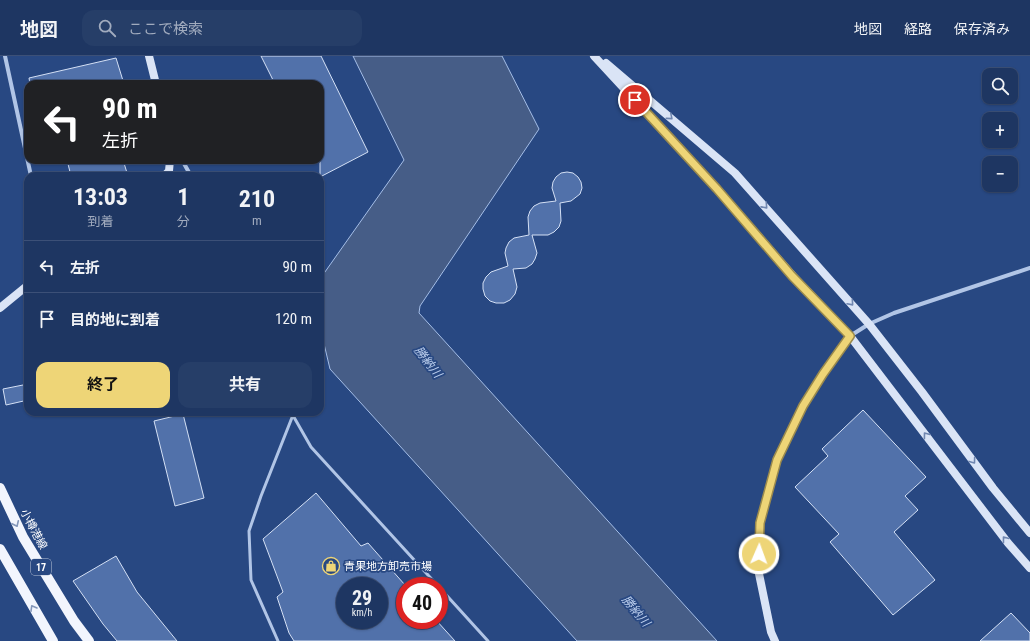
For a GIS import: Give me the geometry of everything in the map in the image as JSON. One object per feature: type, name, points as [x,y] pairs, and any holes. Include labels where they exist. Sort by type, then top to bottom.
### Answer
[{"type":"main road","name":"小樽港線","points":[[0,488],[23,537],[74,621],[89,641]]},
{"type":"main road","name":"17","points":[[0,550],[53,641]]},
{"type":"street","points":[[4,56],[24,145]]},
{"type":"street","points":[[149,56],[155,80]]},
{"type":"street","points":[[594,56],[717,189],[792,276],[850,336],[1008,543],[1030,568]]},
{"type":"street","points":[[597,56],[648,97],[735,173],[869,324],[922,392],[993,488],[1030,534]]},
{"type":"street","points":[[775,641],[758,569],[760,523],[777,460],[803,406],[823,374],[850,336],[869,324],[894,313],[1030,268]]},
{"type":"street","points":[[0,308],[24,288]]},
{"type":"lane","points":[[278,641],[251,580],[249,531],[291,416]]},
{"type":"lane","points":[[293,416],[311,447],[429,577]]},
{"type":"lane","points":[[448,598],[488,641]]},
{"type":"water","name":"勝納川","points":[[353,56],[502,56],[539,129],[420,306],[419,313],[717,641],[577,641],[330,369],[324,344],[324,273],[404,160]]},
{"type":"building","points":[[261,56],[321,56],[368,152],[324,175],[324,172],[320,172],[320,164],[324,164],[324,80],[273,80]]},
{"type":"building","points":[[116,58],[123,80],[29,80],[29,78]]},
{"type":"building","points":[[68,164],[124,164],[127,172],[70,172]]},
{"type":"building","points":[[561,173],[573,173],[581,182],[582,188],[580,194],[571,201],[560,203],[561,221],[559,227],[554,232],[548,235],[532,235],[537,253],[535,259],[532,264],[526,268],[513,269],[517,287],[515,294],[510,300],[504,303],[490,301],[485,296],[483,289],[483,283],[486,277],[491,272],[508,266],[505,253],[509,242],[514,238],[529,235],[528,217],[530,211],[534,206],[540,203],[556,201],[552,188],[553,182]]},
{"type":"building","points":[[24,385],[24,401],[6,405],[3,389]]},
{"type":"building","points":[[863,410],[926,477],[905,496],[918,510],[894,532],[935,580],[893,615],[830,542],[839,534],[795,487],[828,456],[822,449]]},
{"type":"building","points":[[175,416],[184,416],[204,498],[175,506],[154,421]]},
{"type":"building","name":"青果地方卸売市場","points":[[316,493],[361,546],[368,543],[398,577],[396,577],[396,629],[444,629],[455,641],[294,641],[289,633],[277,597],[283,592],[263,539]]},
{"type":"building","points":[[116,556],[137,592],[177,641],[117,641],[103,624],[73,581]]},
{"type":"building","points":[[1011,613],[1030,633],[1030,641],[980,641]]},
{"type":"place","name":"青果地方卸売市場","points":[[331,566]]},
{"type":"route","points":[[635,100],[717,189],[792,276],[850,336],[823,374],[803,406],[777,460],[760,523],[759,554]]}]
